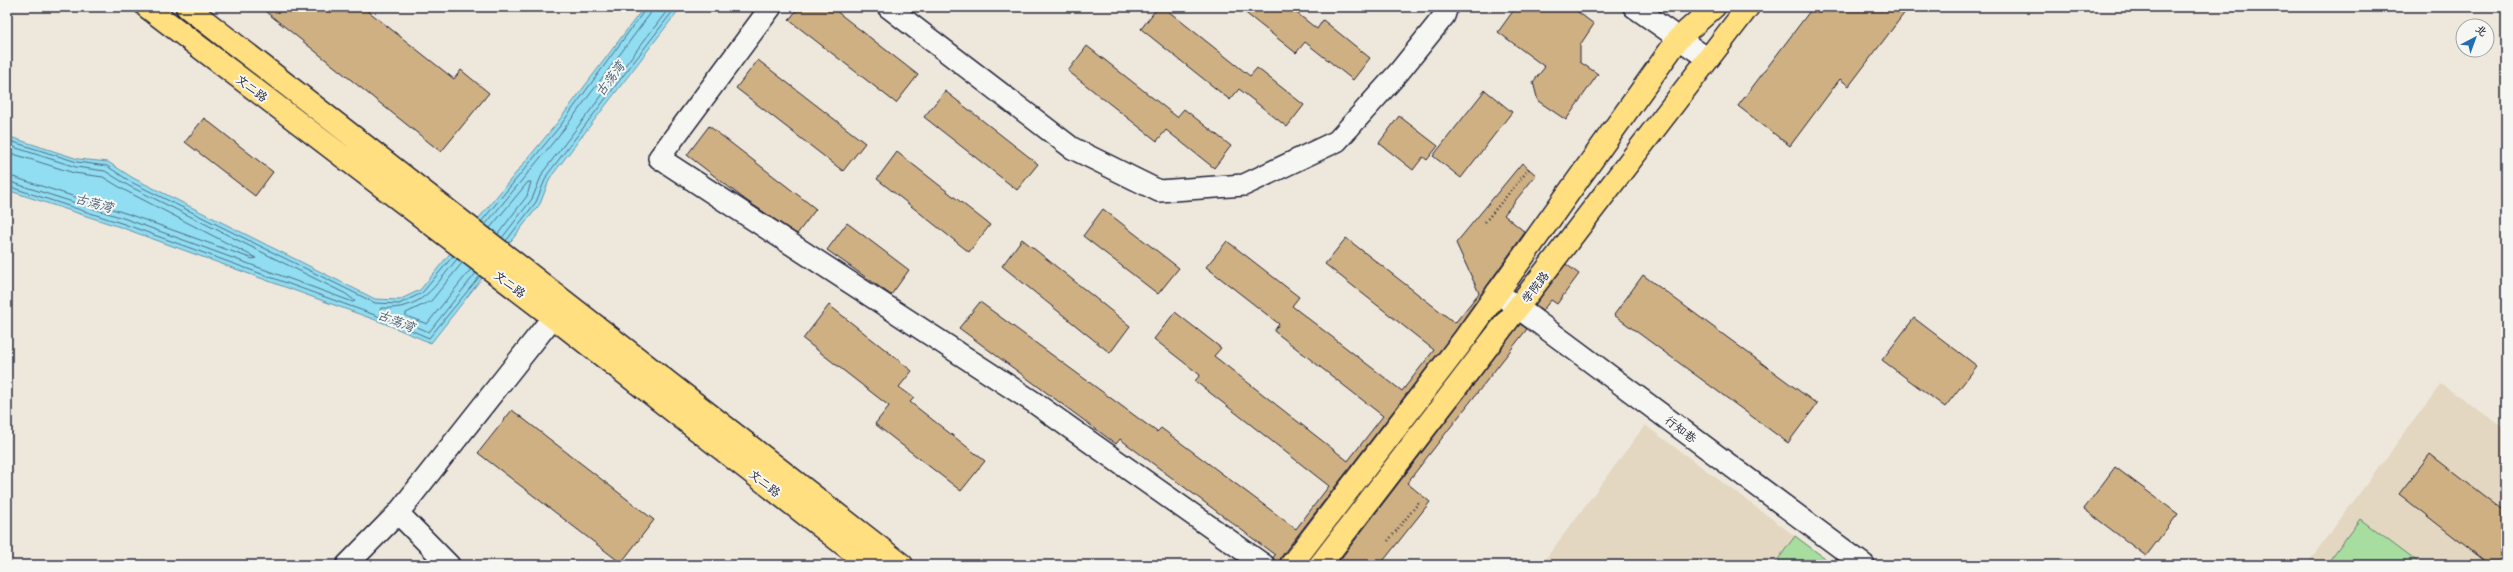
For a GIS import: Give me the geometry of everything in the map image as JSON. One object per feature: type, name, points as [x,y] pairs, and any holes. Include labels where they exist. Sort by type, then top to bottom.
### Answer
[{"type":"main road","name":"文二路","points":[[147,7],[457,230]]},
{"type":"main road","name":"文二路","points":[[187,7],[457,230],[503,266],[902,565]]},
{"type":"main road","points":[[1291,565],[1497,292],[1679,38],[1714,7]]},
{"type":"main road","name":"学院路","points":[[1320,565],[1519,308],[1748,7]]},
{"type":"main road","name":"文二路","points":[[503,266],[553,317],[870,565]]},
{"type":"street","points":[[771,7],[659,158],[1032,401],[1264,565]]},
{"type":"street","points":[[888,7],[1072,148],[1159,191],[1244,185],[1337,142],[1399,72],[1444,16],[1447,7]]},
{"type":"street","points":[[1634,7],[1708,59]]},
{"type":"street","name":"行知巷","points":[[1497,292],[1864,565]]},
{"type":"street","points":[[347,565],[398,513],[553,317]]},
{"type":"street","points":[[398,513],[449,565]]},
{"type":"path","points":[[1485,222],[1529,169]]},
{"type":"path","points":[[1388,541],[1420,501]]},
{"type":"shaded area","points":[[2441,384],[2506,429],[2506,565],[2306,565]]},
{"type":"shaded area","points":[[1645,425],[1795,536],[1834,565],[1541,565]]},
{"type":"green space","points":[[2360,519],[2421,565],[2326,565]]},
{"type":"green space","points":[[1795,536],[1834,565],[1774,565]]},
{"type":"water","name":"古荡湾","points":[[644,7],[681,7],[550,178],[540,204],[431,343],[381,322],[123,228],[7,190],[7,136],[78,159],[108,162],[133,178],[375,299],[399,300],[420,290],[557,123]]},
{"type":"building","points":[[260,7],[363,7],[454,79],[461,70],[489,93],[441,152]]},
{"type":"building","points":[[799,7],[831,7],[918,75],[896,103],[789,20]]},
{"type":"building","points":[[1158,7],[1163,7],[1250,76],[1257,68],[1304,105],[1287,127],[1239,89],[1230,100],[1141,29]]},
{"type":"building","points":[[1238,7],[1289,7],[1317,29],[1323,20],[1370,58],[1353,80],[1305,42],[1296,53]]},
{"type":"building","points":[[1516,7],[1571,7],[1594,24],[1580,45],[1580,62],[1598,74],[1566,120],[1538,101],[1533,82],[1545,67],[1498,32]]},
{"type":"building","points":[[1813,7],[1909,7],[1849,86],[1840,79],[1790,146],[1738,106]]},
{"type":"building","points":[[1087,46],[1177,117],[1184,109],[1231,146],[1214,168],[1166,130],[1157,141],[1068,71]]},
{"type":"building","points":[[758,60],[865,143],[843,171],[736,88]]},
{"type":"building","points":[[1485,90],[1512,112],[1461,178],[1433,156]]},
{"type":"building","points":[[945,91],[1038,164],[1017,190],[924,117]]},
{"type":"building","points":[[1399,116],[1438,146],[1427,160],[1423,157],[1413,170],[1379,143]]},
{"type":"building","points":[[204,118],[273,172],[255,196],[185,142]]},
{"type":"building","points":[[709,126],[816,209],[797,234],[747,201],[687,155]]},
{"type":"building","points":[[897,152],[990,225],[969,252],[877,179]]},
{"type":"building","points":[[1522,163],[1536,175],[1504,215],[1525,232],[1455,331],[1281,557],[1279,565],[1276,565],[1273,558],[1275,555],[1120,439],[1116,444],[959,328],[980,302],[1157,432],[1161,428],[1296,529],[1329,486],[1195,381],[1200,375],[1154,339],[1175,312],[1221,348],[1214,356],[1348,461],[1383,416],[1274,331],[1279,324],[1206,267],[1227,241],[1299,297],[1292,306],[1402,391],[1434,350],[1325,264],[1346,238],[1455,323],[1479,293],[1456,243]]},
{"type":"building","points":[[1103,209],[1179,268],[1158,294],[1083,236]]},
{"type":"building","points":[[847,223],[909,270],[891,295],[827,250]]},
{"type":"building","points":[[1022,239],[1130,326],[1110,353],[1002,266]]},
{"type":"building","points":[[1566,264],[1579,274],[1557,304],[1551,300],[1542,311],[1535,305]]},
{"type":"building","points":[[1643,275],[1817,404],[1788,443],[1614,315]]},
{"type":"building","points":[[829,305],[912,371],[899,387],[914,398],[910,402],[985,461],[961,491],[875,424],[889,406],[803,339]]},
{"type":"building","points":[[1914,318],[1977,366],[1945,407],[1882,360]]},
{"type":"building","points":[[1520,324],[1527,329],[1407,483],[1430,502],[1380,565],[1336,565]]},
{"type":"building","points":[[512,410],[654,520],[621,563],[478,453]]},
{"type":"building","points":[[2430,454],[2506,513],[2506,565],[2490,565],[2399,494]]},
{"type":"building","points":[[2115,467],[2178,514],[2146,556],[2084,509]]}]
